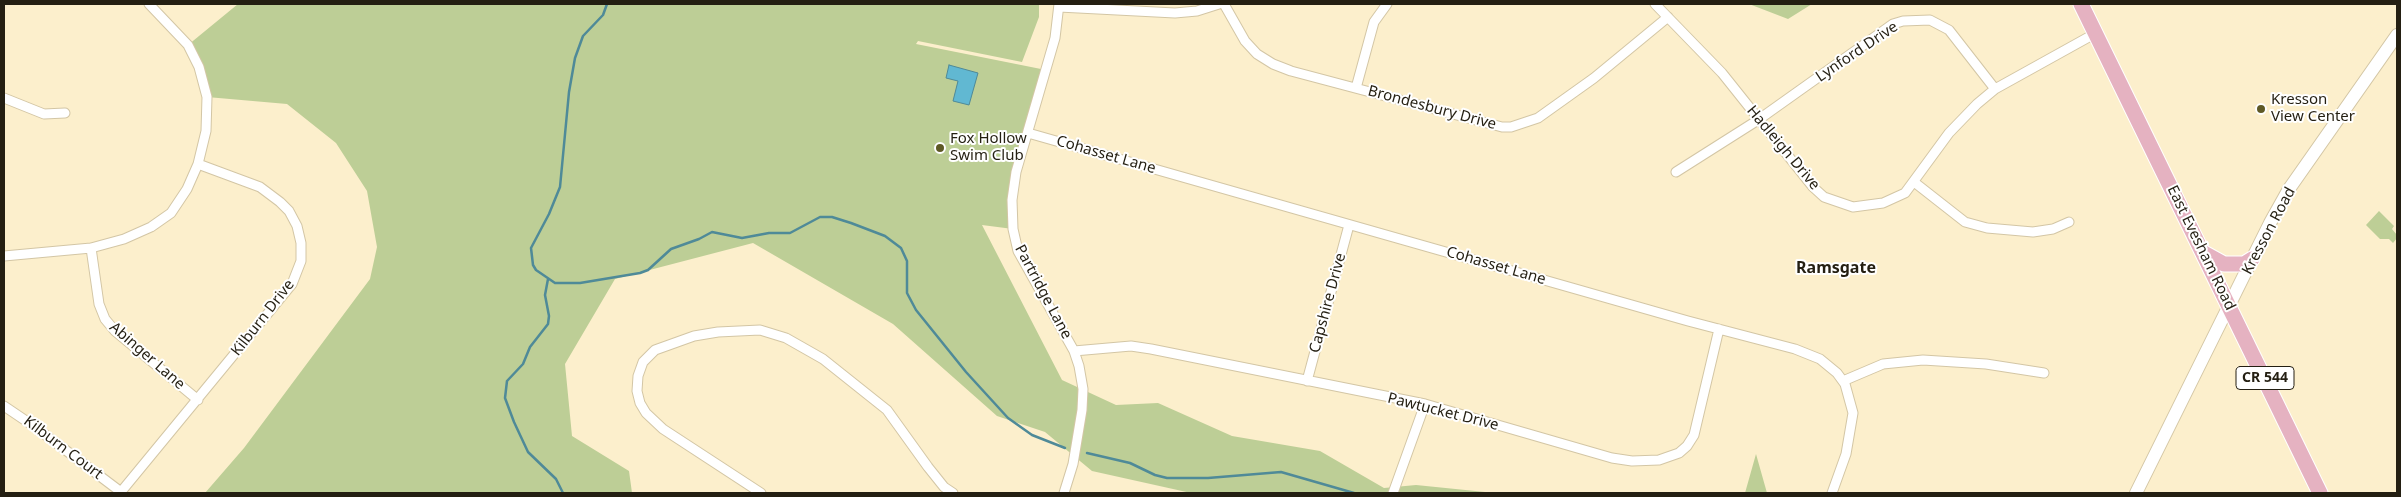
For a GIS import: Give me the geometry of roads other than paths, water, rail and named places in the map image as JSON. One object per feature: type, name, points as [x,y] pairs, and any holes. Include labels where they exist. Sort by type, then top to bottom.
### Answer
[{"type":"main road","name":"East Evesham Road","points":[[2081,4],[2320,493]]},
{"type":"main road","points":[[2204,253],[2224,264],[2244,264],[2252,259]]},
{"type":"street","points":[[4,256],[91,248],[124,239],[151,227],[171,213],[187,189],[198,164],[206,132],[208,96],[199,67],[188,45],[149,4]]},
{"type":"street","points":[[1059,5],[1175,13],[1197,11],[1219,4]]},
{"type":"street","name":"Brondesbury Drive","points":[[1224,4],[1245,41],[1257,54],[1291,71],[1468,120],[1511,128],[1538,118],[1578,89],[1668,17]]},
{"type":"street","points":[[1356,88],[1374,22],[1387,4]]},
{"type":"street","name":"Hadleigh Drive","points":[[1655,4],[1722,73],[1813,187],[1824,196],[1841,204],[1867,207],[1883,203],[1904,193],[1949,133],[1977,104],[1995,89],[2096,33]]},
{"type":"street","name":"Partridge Lane","points":[[1059,5],[1055,38],[1016,172],[1012,200],[1013,229],[1018,251],[1074,351],[1082,389],[1082,410],[1073,464],[1064,493]]},
{"type":"street","name":"Lynford Drive","points":[[1676,172],[1758,120],[1894,24],[1904,21],[1930,20],[1950,30],[1995,89]]},
{"type":"street","name":"Kresson Road","points":[[2136,493],[2286,194],[2397,35]]},
{"type":"street","points":[[4,98],[44,114],[65,113]]},
{"type":"street","name":"Cohasset Lane","points":[[1028,133],[1349,225],[1795,349],[1820,360],[1837,373],[1843,381],[1850,397],[1853,420],[1846,454],[1832,493]]},
{"type":"street","name":"Kilburn Drive","points":[[121,493],[292,284],[302,261],[301,243],[297,226],[280,202],[260,187],[198,164]]},
{"type":"street","points":[[1914,182],[1965,222],[1987,228],[2033,232],[2069,222]]},
{"type":"street","name":"Capshire Drive","points":[[1307,381],[1349,225]]},
{"type":"street","name":"Abinger Lane","points":[[91,248],[99,304],[105,319],[115,331],[198,400]]},
{"type":"street","name":"Pawtucket Drive","points":[[1074,351],[1131,346],[1425,404],[1612,458],[1632,461],[1659,460],[1679,453],[1694,435],[1719,329]]},
{"type":"street","points":[[761,493],[663,429],[646,413],[637,392],[638,376],[643,362],[655,350],[694,336],[718,332],[760,330],[786,338],[824,359],[887,410],[928,467],[944,487],[953,493]]},
{"type":"street","points":[[1843,381],[1883,364],[1922,360],[1986,364],[2044,373]]},
{"type":"street","points":[[1393,493],[1425,404]]},
{"type":"street","name":"Kilburn Court","points":[[4,406],[35,427],[121,493]]},
{"type":"water","points":[[949,65],[978,73],[969,105],[953,101],[958,81],[946,78]]},
{"type":"waterway","points":[[607,4],[603,15],[583,36],[575,58],[569,92],[560,187],[549,214],[531,248],[533,265],[536,270],[555,283],[580,283],[648,270],[671,249],[712,232],[742,238],[769,233],[790,233],[820,217],[832,217],[851,223],[885,236],[901,248],[907,261],[907,293],[916,310],[966,372],[1008,418],[1032,435],[1065,448]]},
{"type":"waterway","points":[[548,279],[545,295],[549,316],[548,324],[530,347],[523,364],[507,381],[505,398],[528,452],[556,479],[563,493]]},
{"type":"waterway","points":[[1087,453],[1130,463],[1155,475],[1167,478],[1208,478],[1281,472],[1354,493]]},
{"type":"place","name":"Kresson View Center","points":[[2261,109]]},
{"type":"place","name":"Fox Hollow Swim Club","points":[[940,148]]},
{"type":"district","name":"Ramsgate","points":[[1836,268]]}]
